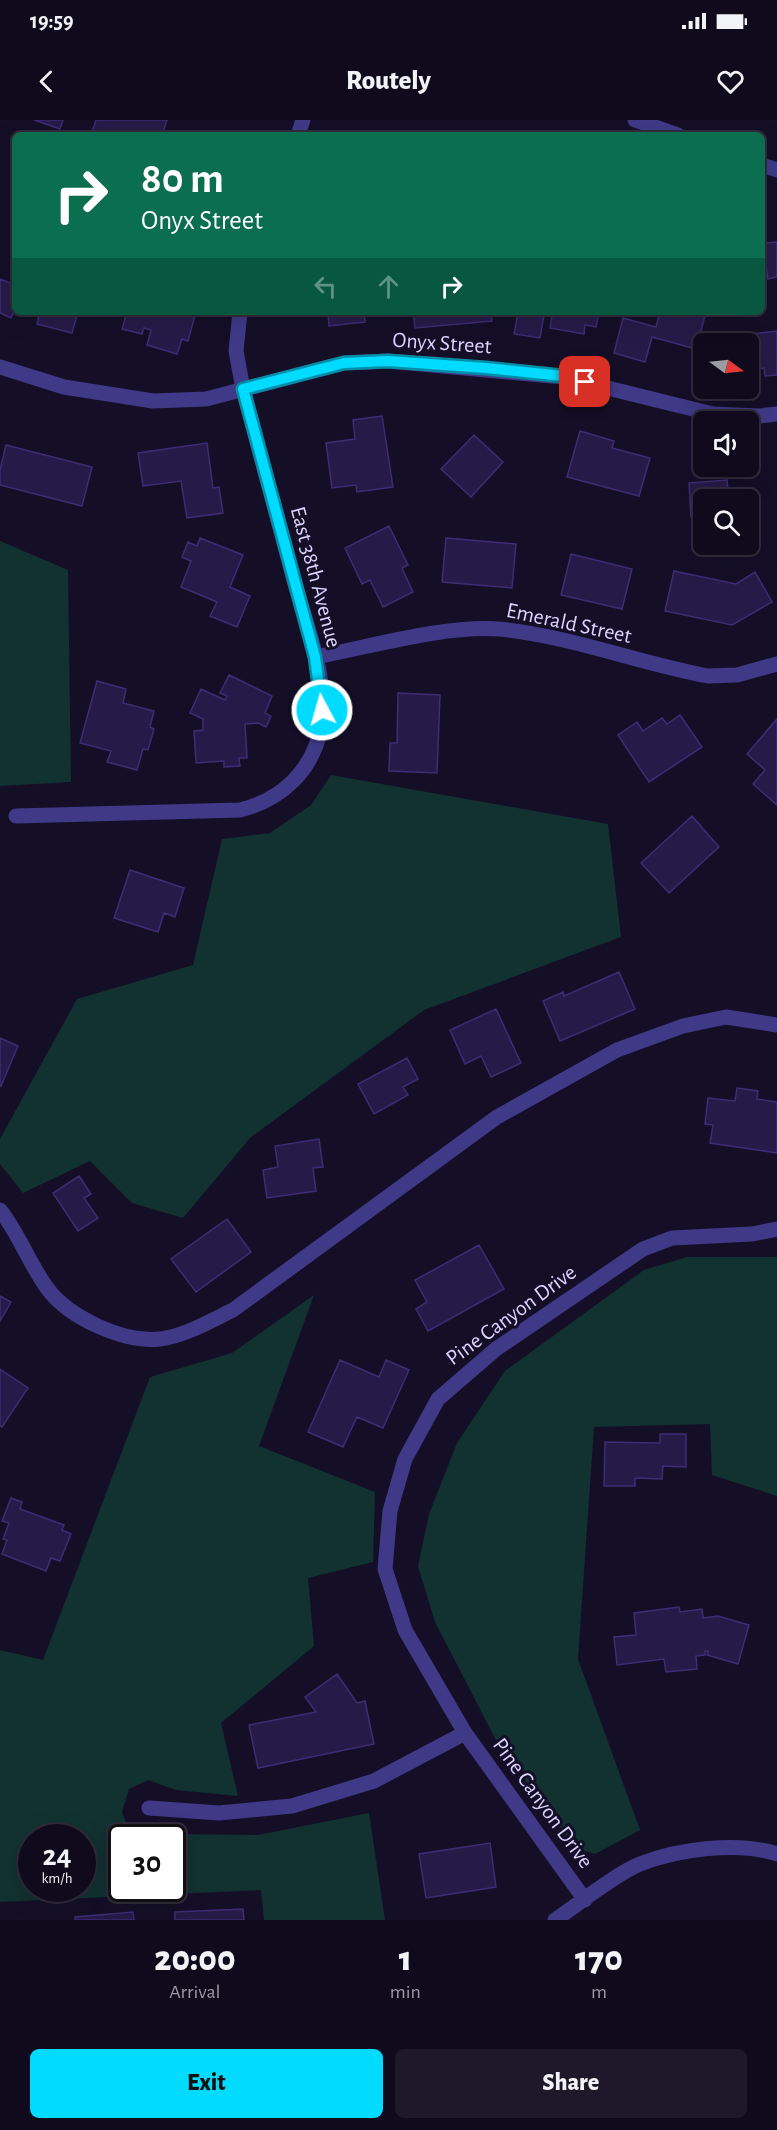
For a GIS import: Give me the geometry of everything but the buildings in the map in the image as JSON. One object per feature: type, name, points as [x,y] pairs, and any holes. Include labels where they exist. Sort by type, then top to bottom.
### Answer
[{"type":"street","points":[[635,120],[669,132]]},
{"type":"street","name":"East 38th Avenue","points":[[16,816],[212,813],[262,805],[294,782],[315,747],[322,710],[315,657],[243,389],[236,351],[240,315]]},
{"type":"street","name":"Onyx Street","points":[[0,367],[64,387],[153,401],[206,399],[344,363],[388,361],[563,376],[713,414],[759,416],[777,414]]},
{"type":"street","name":"Emerald Street","points":[[315,657],[446,632],[497,629],[538,635],[708,676],[736,675],[777,664]]},
{"type":"street","points":[[0,1210],[45,1286],[68,1310],[122,1334],[160,1339],[188,1331],[233,1310],[497,1117],[618,1050],[683,1026],[726,1017],[777,1025]]},
{"type":"street","name":"Pine Canyon Drive","points":[[585,1900],[465,1733],[405,1630],[385,1569],[390,1511],[405,1459],[438,1399],[496,1349],[643,1249],[672,1238],[752,1234],[777,1229]]},
{"type":"street","points":[[149,1808],[219,1813],[292,1806],[374,1781],[465,1733]]},
{"type":"street","points":[[555,1920],[638,1864],[679,1853],[721,1848],[777,1854]]},
{"type":"green space","points":[[0,541],[68,570],[71,782],[0,786]]},
{"type":"green space","points":[[331,775],[608,824],[621,937],[424,1010],[250,1138],[183,1218],[132,1203],[90,1161],[23,1193],[0,1164],[0,1139],[77,999],[193,965],[222,839],[270,833],[311,805]]},
{"type":"green space","points":[[687,1257],[777,1257],[777,1496],[712,1475],[710,1424],[594,1427],[578,1659],[640,1830],[595,1854],[575,1848],[498,1744],[435,1622],[418,1566],[429,1514],[457,1443],[505,1371],[644,1270]]},
{"type":"green space","points":[[314,1295],[259,1446],[375,1492],[373,1562],[308,1578],[314,1646],[221,1723],[238,1796],[176,1790],[148,1780],[129,1789],[122,1812],[126,1824],[108,1824],[108,1897],[96,1898],[96,1824],[18,1824],[18,1901],[0,1902],[0,1650],[43,1660],[150,1377],[232,1353]]},
{"type":"green space","points":[[369,1813],[385,1920],[264,1920],[261,1890],[186,1893],[186,1834],[258,1835]]},
{"type":"route","points":[[322,710],[315,657],[243,389],[344,363],[388,361],[563,376],[585,382]]}]
